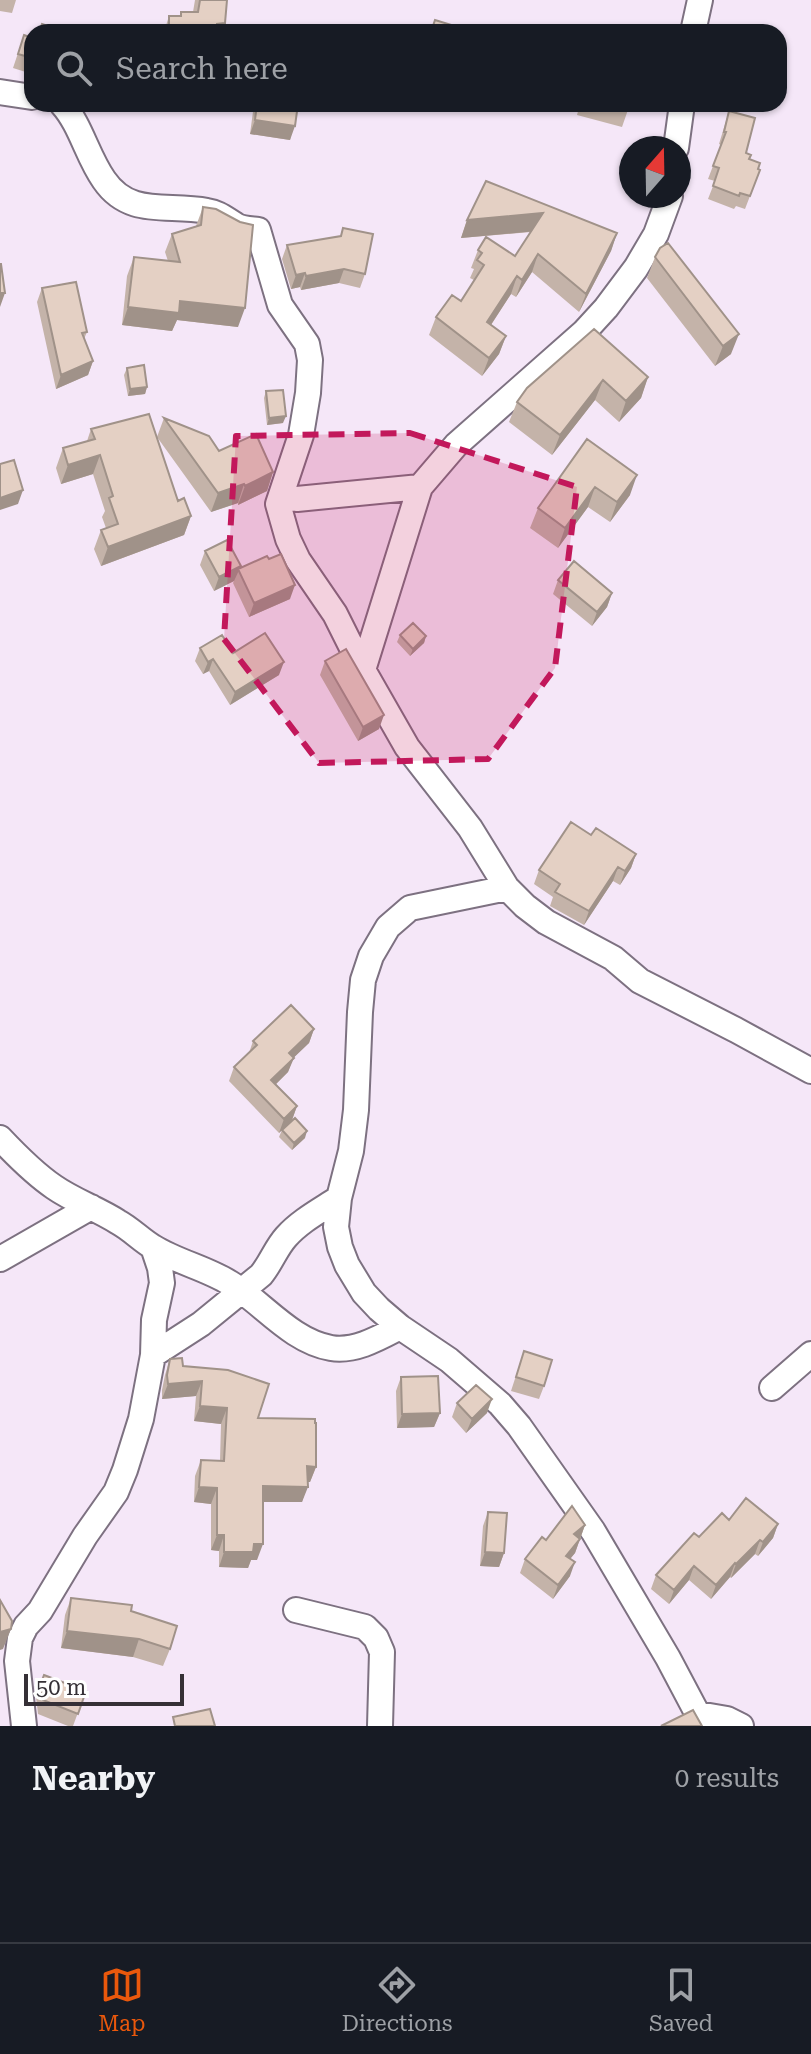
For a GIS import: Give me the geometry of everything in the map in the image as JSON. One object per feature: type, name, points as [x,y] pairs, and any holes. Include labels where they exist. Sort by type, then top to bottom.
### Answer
[{"type":"street","points":[[695,24],[700,0]]},
{"type":"street","points":[[0,92],[24,96]]},
{"type":"street","points":[[69,112],[104,181],[119,197],[140,207],[204,210],[222,215],[236,226],[258,230],[280,305],[307,344],[310,360],[301,435],[278,504],[293,550],[335,614],[407,747],[470,828],[507,888],[546,922],[613,958],[640,981],[811,1071]]},
{"type":"street","points":[[678,136],[681,112]]},
{"type":"street","points":[[363,670],[420,487],[456,445],[562,352],[606,308],[636,268],[656,234],[666,208]]},
{"type":"street","points":[[281,496],[297,499],[420,487]]},
{"type":"street","points":[[507,888],[410,908],[388,927],[371,956],[363,980],[351,1151],[339,1198],[336,1227],[340,1247],[364,1293],[379,1309],[449,1360],[500,1404],[519,1426],[593,1531],[701,1720],[713,1715],[741,1726]]},
{"type":"street","points":[[0,1138],[54,1187],[120,1223],[153,1247],[214,1273],[242,1290],[302,1336],[328,1348],[344,1350],[400,1327]]},
{"type":"street","points":[[153,1355],[201,1324],[261,1275],[284,1238],[339,1198]]},
{"type":"street","points":[[0,1259],[91,1207]]},
{"type":"street","points":[[24,1726],[17,1661],[20,1638],[116,1492],[141,1419],[162,1283],[153,1247]]},
{"type":"street","points":[[772,1388],[811,1354]]},
{"type":"street","points":[[296,1610],[365,1627],[376,1638],[382,1652],[380,1726]]},
{"type":"street","points":[[7,1616],[20,1638]]},
{"type":"highlighted area","points":[[410,433],[577,487],[555,668],[488,759],[319,763],[224,639],[236,436]]},
{"type":"building","points":[[200,0],[227,0],[225,23],[169,24],[169,16],[198,12]]},
{"type":"building","points":[[24,35],[24,56],[18,54]]},
{"type":"building","points":[[256,112],[297,112],[295,126],[255,120]]},
{"type":"building","points":[[729,112],[755,118],[746,153],[751,155],[749,159],[760,163],[760,170],[750,196],[740,193],[739,196],[713,186],[719,168],[713,166]]},
{"type":"building","points":[[486,181],[617,233],[586,294],[538,254],[522,280],[517,276],[487,322],[506,336],[489,358],[436,317],[452,295],[461,301],[484,265],[477,260],[482,253],[478,250],[486,237],[515,256],[543,213],[467,220]]},
{"type":"building","points":[[203,207],[216,209],[240,222],[253,225],[245,308],[180,301],[179,313],[128,307],[134,257],[180,262],[172,234],[201,225]]},
{"type":"building","points":[[343,228],[373,234],[365,274],[344,269],[296,275],[287,245],[341,236]]},
{"type":"building","points":[[668,243],[739,334],[723,346],[655,257],[660,248]]},
{"type":"building","points":[[1,264],[5,293],[0,293]]},
{"type":"building","points":[[76,282],[87,332],[82,333],[93,361],[61,375],[42,288]]},
{"type":"building","points":[[594,329],[648,377],[626,401],[603,380],[560,435],[517,402],[527,388]]},
{"type":"building","points":[[144,365],[147,387],[130,389],[127,368]]},
{"type":"building","points":[[283,390],[286,416],[269,418],[266,391]]},
{"type":"building","points":[[149,414],[178,501],[184,498],[191,516],[108,547],[101,530],[118,524],[100,455],[68,465],[63,448],[95,439],[91,429]]},
{"type":"building","points":[[164,418],[209,436],[219,451],[256,434],[273,472],[245,486],[218,493]]},
{"type":"building","points":[[587,439],[637,475],[617,502],[595,487],[565,528],[538,508]]},
{"type":"building","points":[[14,460],[23,490],[0,498],[0,464]]},
{"type":"building","points":[[227,540],[241,566],[219,577],[205,551]]},
{"type":"building","points":[[281,554],[295,585],[254,603],[238,569],[267,556],[269,559]]},
{"type":"building","points":[[574,561],[612,593],[597,612],[558,580]]},
{"type":"building","points":[[413,623],[426,636],[413,649],[400,635]]},
{"type":"building","points":[[265,633],[284,662],[235,692],[213,659],[208,662],[200,648],[222,635],[233,653]]},
{"type":"building","points":[[346,649],[384,715],[363,727],[325,661]]},
{"type":"building","points":[[571,822],[591,835],[596,828],[636,854],[625,871],[618,867],[589,911],[555,892],[560,884],[539,870]]},
{"type":"building","points":[[291,1005],[314,1029],[289,1053],[294,1058],[271,1080],[297,1106],[284,1119],[234,1067],[257,1045],[253,1041]]},
{"type":"building","points":[[295,1118],[307,1131],[294,1143],[282,1130]]},
{"type":"building","points":[[524,1351],[552,1360],[544,1386],[516,1377]]},
{"type":"building","points":[[182,1358],[183,1366],[228,1370],[269,1384],[258,1418],[315,1419],[316,1467],[307,1466],[308,1487],[263,1486],[263,1544],[254,1544],[253,1552],[224,1552],[224,1535],[217,1535],[217,1488],[199,1487],[201,1460],[224,1461],[227,1408],[200,1406],[202,1381],[168,1384],[170,1359]]},
{"type":"building","points":[[438,1376],[440,1413],[402,1414],[401,1377]]},
{"type":"building","points":[[476,1385],[492,1399],[472,1419],[457,1403]]},
{"type":"building","points":[[746,1498],[778,1524],[716,1585],[694,1566],[674,1590],[656,1575],[694,1533],[699,1537],[722,1513],[729,1520]]},
{"type":"building","points":[[572,1506],[585,1525],[574,1534],[580,1539],[566,1556],[575,1562],[558,1585],[525,1559],[542,1537],[546,1540]]},
{"type":"building","points":[[488,1512],[507,1513],[504,1553],[485,1552]]},
{"type":"building","points":[[71,1598],[132,1605],[131,1611],[177,1626],[170,1649],[139,1639],[67,1631]]},
{"type":"building","points":[[0,1600],[12,1621],[11,1629],[0,1632]]},
{"type":"building","points":[[44,1675],[86,1691],[78,1714],[43,1700],[41,1683]]},
{"type":"building","points":[[210,1709],[215,1726],[175,1726],[173,1717]]},
{"type":"building","points":[[693,1710],[702,1726],[661,1726]]}]
